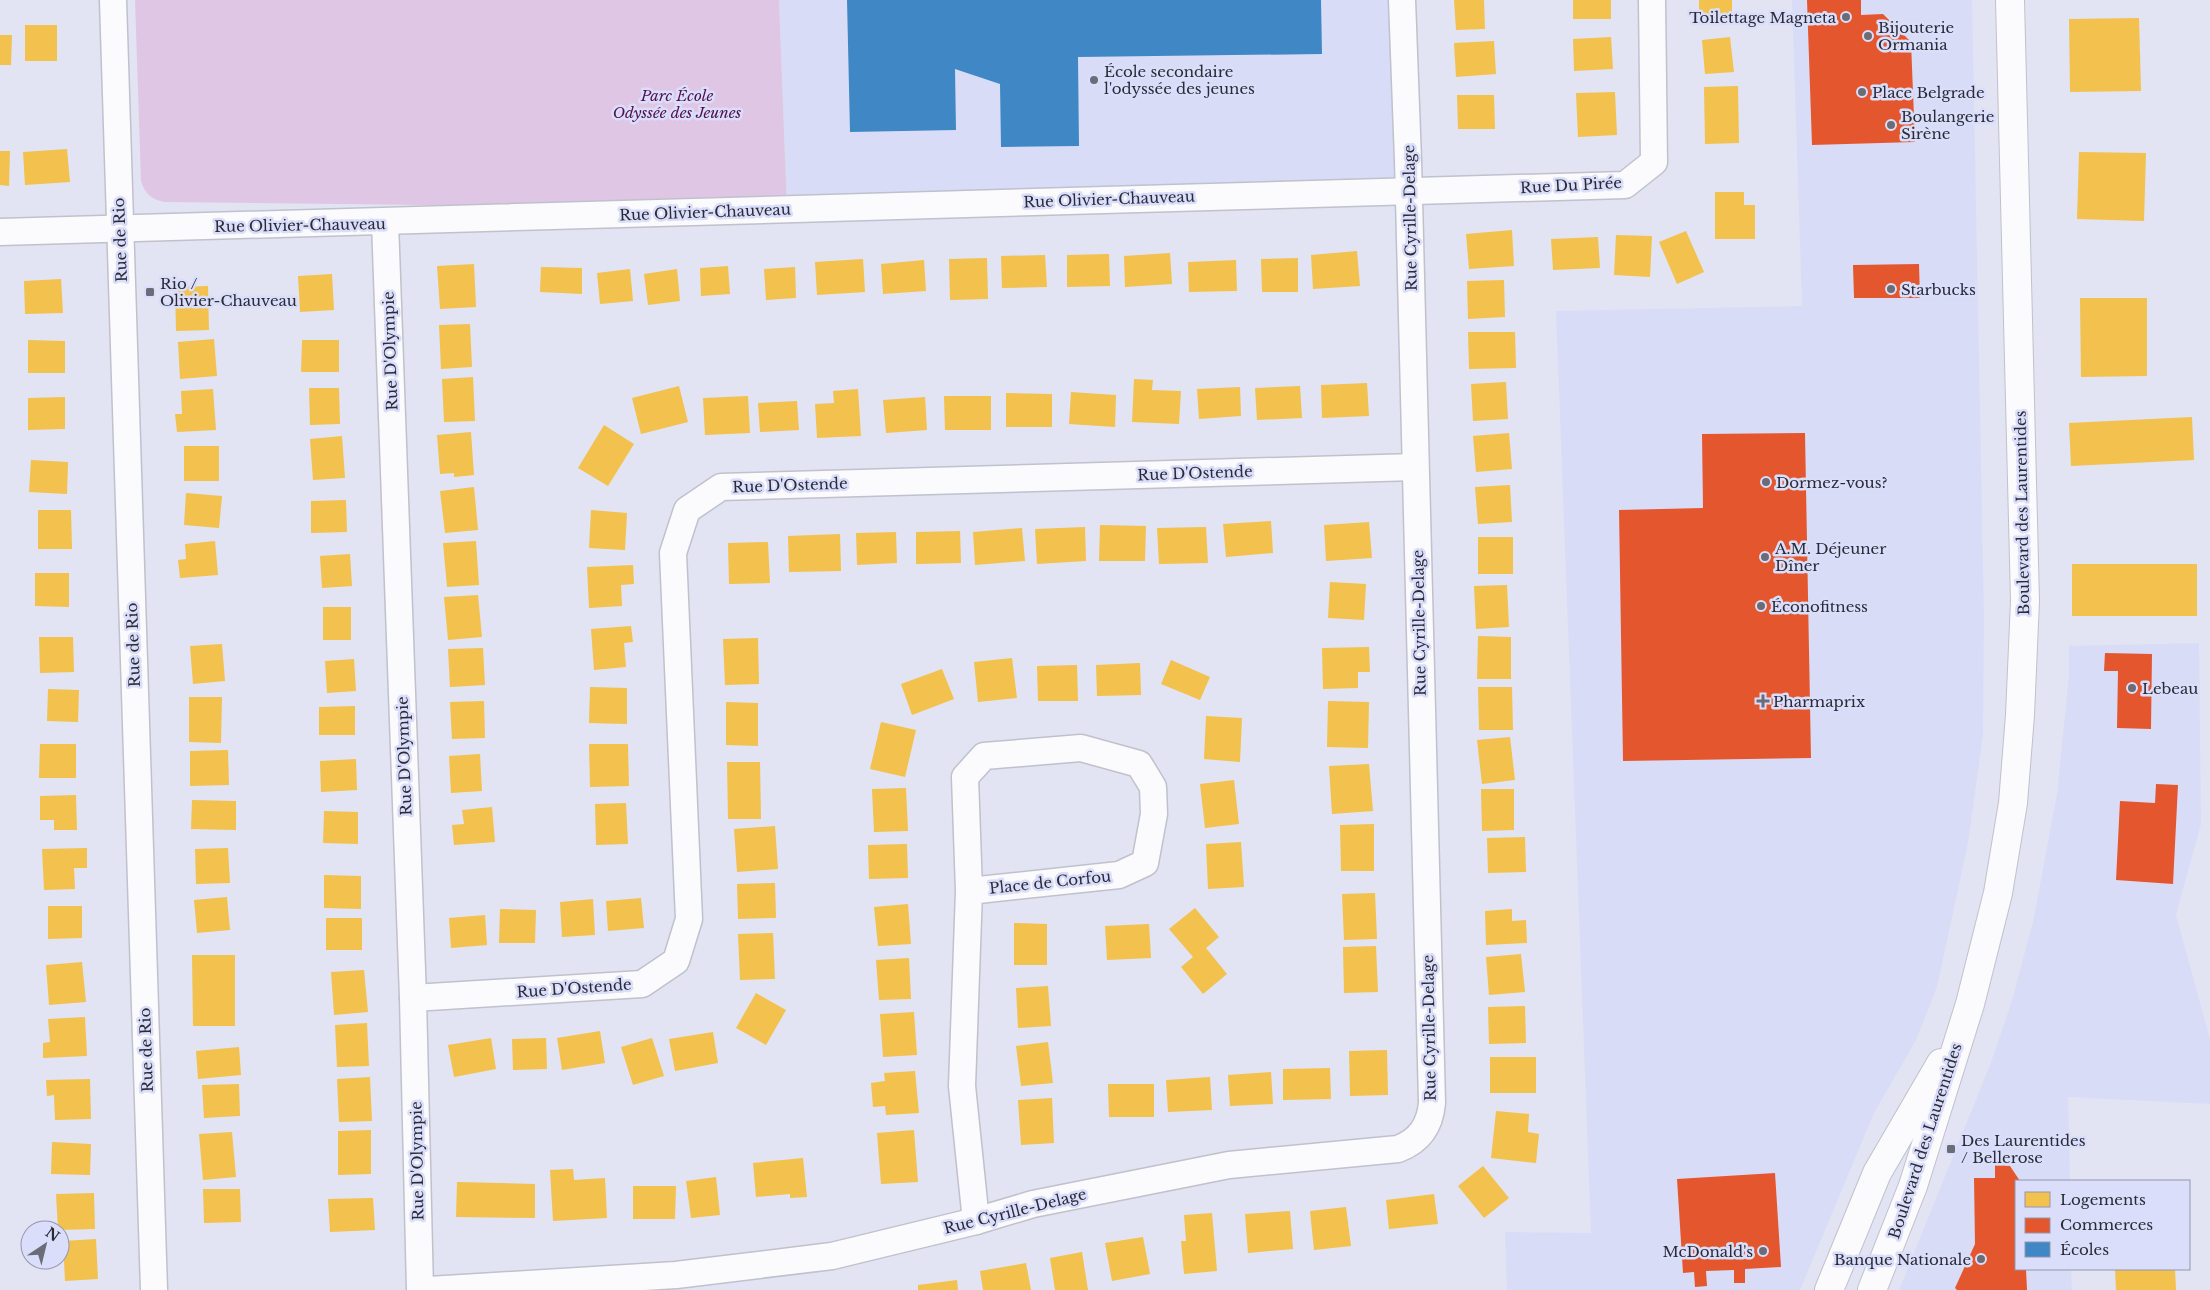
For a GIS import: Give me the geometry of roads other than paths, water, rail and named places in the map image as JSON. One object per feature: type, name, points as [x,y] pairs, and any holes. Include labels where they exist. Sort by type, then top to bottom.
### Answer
[{"type":"main road","name":"Boulevard des Laurentides","points":[[1872,1290],[1913,1186],[1938,1110],[1990,929],[2008,836],[2015,782],[2023,657],[2024,573],[2010,0]]},
{"type":"main road","name":"Boulevard des Laurentides","points":[[1829,1290],[1877,1173],[1964,1020]]},
{"type":"street","name":"Rue de Rio","points":[[113,0],[154,1290]]},
{"type":"street","name":"Rue Cyrille-Delage","points":[[429,1290],[676,1275],[822,1257],[976,1221],[1034,1204],[1229,1165],[1398,1149],[1417,1138],[1426,1126],[1432,1103],[1409,190],[1402,0]]},
{"type":"street","name":"Rue Du Pirée","points":[[1409,190],[1626,185],[1654,162],[1652,0]]},
{"type":"street","name":"Rue Olivier-Chauveau","points":[[0,232],[1409,190]]},
{"type":"street","name":"Rue D'Olympie","points":[[385,222],[413,998],[420,1290]]},
{"type":"street","name":"Rue D'Ostende","points":[[413,998],[642,984],[676,961],[690,919],[673,552],[687,510],[721,487],[1415,467]]},
{"type":"street","name":"Place de Corfou","points":[[969,891],[1119,875],[1145,863],[1154,814],[1153,787],[1139,764],[1081,748],[984,756],[965,777],[969,891],[962,1086],[976,1221]]},
{"type":"place","name":"Toilettage Magneta","points":[[1846,17]]},
{"type":"place","name":"Bijouterie Ormania","points":[[1868,36]]},
{"type":"place","name":"École secondaire l'odyssée des jeunes","points":[[1094,80]]},
{"type":"place","name":"Place Belgrade","points":[[1862,92]]},
{"type":"place","name":"Boulangerie Sirène","points":[[1891,125]]},
{"type":"place","name":"Starbucks","points":[[1891,289]]},
{"type":"place","name":"Rio / Olivier-Chauveau","points":[[150,292]]},
{"type":"place","name":"Dormez-vous?","points":[[1766,482]]},
{"type":"place","name":"A.M. Déjeuner Dîner","points":[[1765,557]]},
{"type":"place","name":"Éconofitness","points":[[1761,606]]},
{"type":"place","name":"Lebeau","points":[[2132,688]]},
{"type":"place","name":"Pharmaprix","points":[[1763,701]]},
{"type":"place","name":"Des Laurentides / Bellerose","points":[[1951,1149]]},
{"type":"place","name":"McDonald's","points":[[1763,1251]]},
{"type":"place","name":"Banque Nationale","points":[[1981,1259]]},
{"type":"park label","name":"Parc École Odyssée des Jeunes","points":[[677,104]]}]
